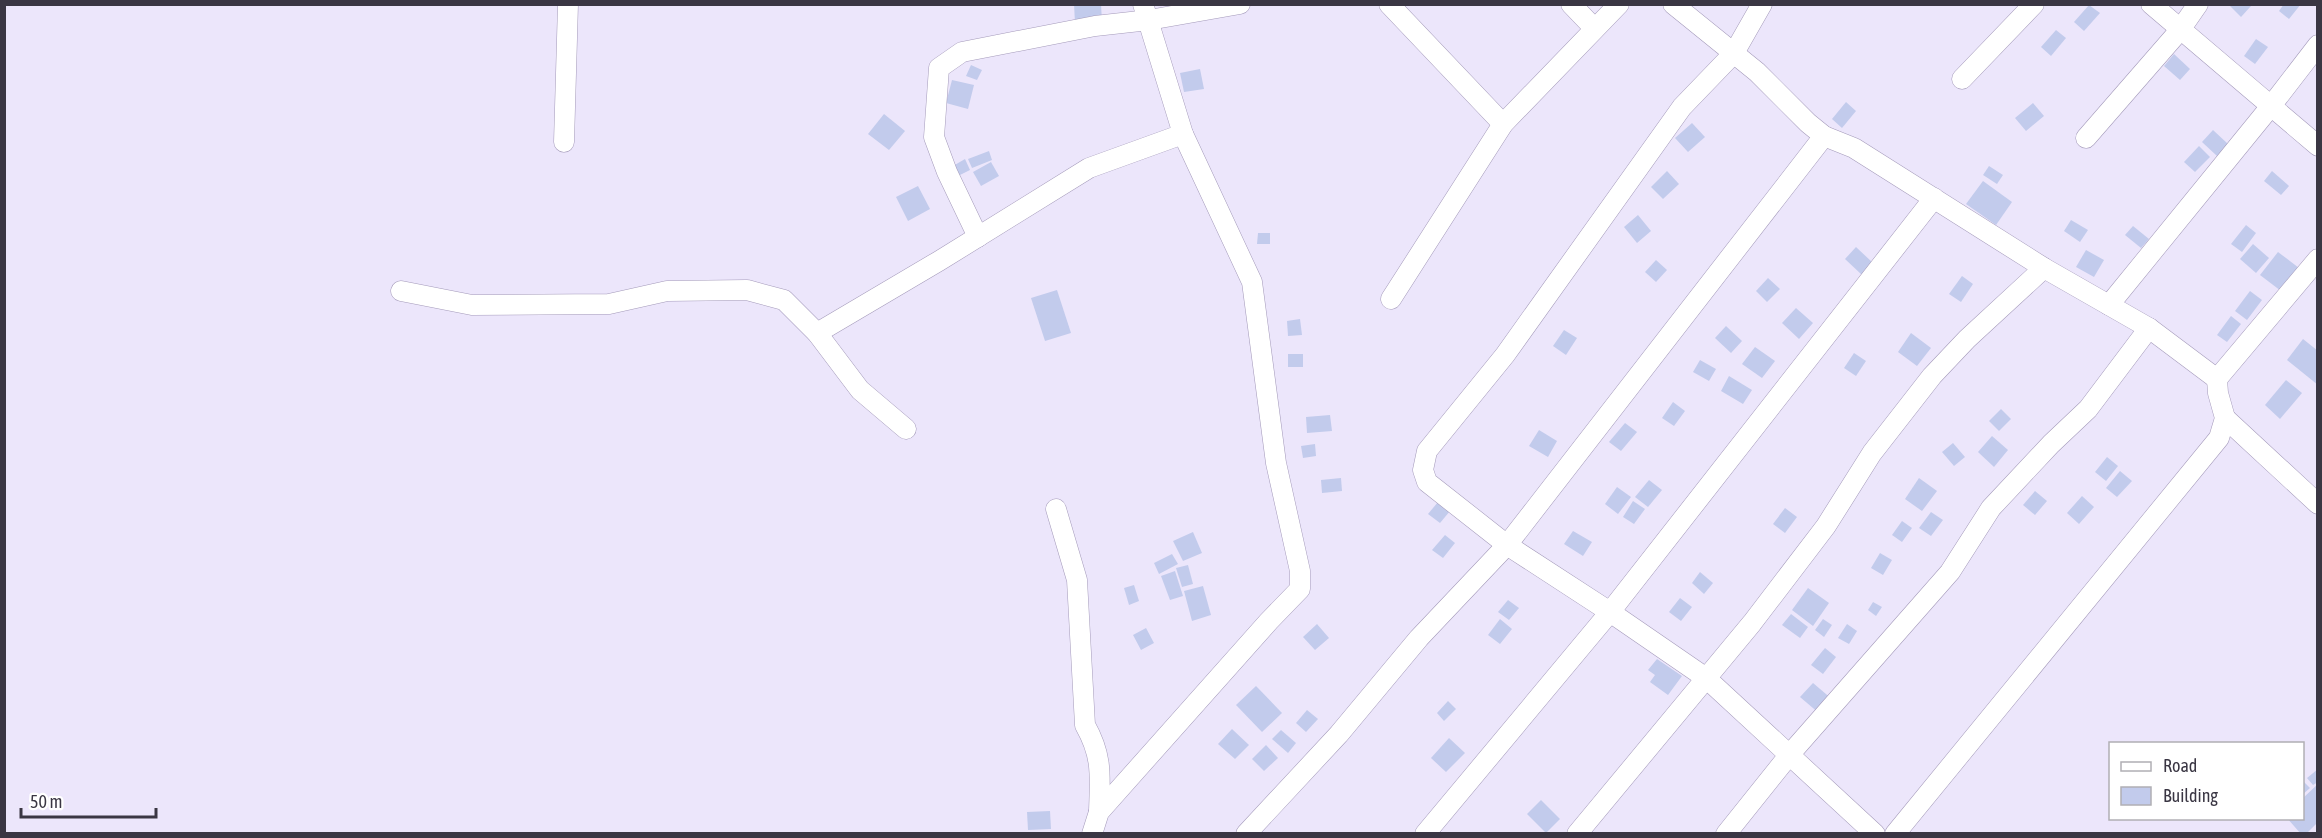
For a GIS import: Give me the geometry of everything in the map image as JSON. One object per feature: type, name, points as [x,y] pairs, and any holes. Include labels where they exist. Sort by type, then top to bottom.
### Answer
[{"type":"street","points":[[564,142],[568,4]]},
{"type":"street","points":[[978,237],[947,172],[934,137],[939,68],[962,52],[1095,26],[1146,12],[1240,4]]},
{"type":"street","points":[[1389,4],[1503,124]]},
{"type":"street","points":[[1571,4],[1594,28]]},
{"type":"street","points":[[1390,298],[1503,124],[1618,4]]},
{"type":"street","points":[[1672,4],[1757,72],[1824,136],[1854,148],[2044,268],[2149,328],[2217,379]]},
{"type":"street","points":[[1762,4],[1734,53],[1682,107],[1505,355],[1427,451],[1423,470],[1427,482],[1507,545],[1706,678],[1875,834]]},
{"type":"street","points":[[1962,79],[2034,4]]},
{"type":"street","points":[[2151,4],[2318,146]]},
{"type":"street","points":[[2086,138],[2180,30],[2198,4]]},
{"type":"street","points":[[1099,812],[1300,589],[1300,571],[1276,463],[1252,282],[1183,134],[1146,12]]},
{"type":"street","points":[[2109,304],[2318,45]]},
{"type":"street","points":[[817,333],[1089,168],[1183,134]]},
{"type":"street","points":[[1246,834],[1339,734],[1419,638],[1507,545],[1824,136]]},
{"type":"street","points":[[1425,834],[1610,612],[1934,198]]},
{"type":"street","points":[[2318,259],[2217,379],[2218,393],[2225,418],[2318,504]]},
{"type":"street","points":[[1577,834],[1752,623],[1826,526],[1872,453],[1932,376],[1967,339],[2044,268]]},
{"type":"street","points":[[401,291],[472,304],[609,304],[666,291],[747,290],[784,300],[817,333],[860,390],[906,429]]},
{"type":"street","points":[[1726,834],[1790,754],[1950,572],[1991,508],[2088,409],[2149,328]]},
{"type":"street","points":[[1895,834],[2219,438],[2225,418]]},
{"type":"street","points":[[1056,509],[1077,580],[1085,724],[1096,743],[1100,762],[1099,812],[1092,834]]},
{"type":"building","points":[[1074,4],[1101,4],[1102,22],[1075,23]]},
{"type":"building","points":[[2228,4],[2250,4],[2251,6],[2241,17]]},
{"type":"building","points":[[2284,4],[2301,4],[2289,19],[2279,11]]},
{"type":"building","points":[[2089,5],[2100,13],[2084,31],[2074,22]]},
{"type":"building","points":[[2056,30],[2066,38],[2051,56],[2041,47]]},
{"type":"building","points":[[2256,39],[2268,47],[2255,64],[2244,56]]},
{"type":"building","points":[[2174,54],[2190,69],[2180,80],[2164,66]]},
{"type":"building","points":[[971,65],[982,70],[977,80],[966,76]]},
{"type":"building","points":[[1200,69],[1204,89],[1184,92],[1180,73]]},
{"type":"building","points":[[952,80],[974,85],[968,109],[946,103]]},
{"type":"building","points":[[1846,102],[1856,111],[1842,128],[1832,119]]},
{"type":"building","points":[[2033,103],[2044,116],[2026,131],[2015,118]]},
{"type":"building","points":[[884,114],[905,131],[889,150],[868,134]]},
{"type":"building","points":[[1692,123],[1705,137],[1688,152],[1675,138]]},
{"type":"building","points":[[2213,130],[2228,144],[2217,156],[2202,142]]},
{"type":"building","points":[[2199,146],[2210,157],[2195,172],[2184,162]]},
{"type":"building","points":[[989,151],[992,160],[972,168],[968,159]]},
{"type":"building","points":[[965,159],[970,170],[958,176],[953,166]]},
{"type":"building","points":[[991,162],[999,176],[981,186],[973,172]]},
{"type":"building","points":[[1989,166],[2003,175],[1997,184],[1983,175]]},
{"type":"building","points":[[1667,171],[1679,184],[1663,199],[1651,187]]},
{"type":"building","points":[[2272,171],[2289,186],[2281,195],[2264,181]]},
{"type":"building","points":[[1983,181],[2012,202],[1996,225],[1966,204]]},
{"type":"building","points":[[918,186],[930,209],[908,221],[896,197]]},
{"type":"building","points":[[1638,215],[1651,231],[1637,243],[1624,227]]},
{"type":"building","points":[[2071,220],[2088,230],[2080,242],[2064,231]]},
{"type":"building","points":[[2246,225],[2256,233],[2242,252],[2231,244]]},
{"type":"building","points":[[2133,226],[2149,239],[2141,248],[2125,235]]},
{"type":"building","points":[[1258,233],[1270,233],[1270,244],[1257,244]]},
{"type":"building","points":[[2253,244],[2269,258],[2256,273],[2240,259]]},
{"type":"building","points":[[1856,247],[1873,263],[1862,275],[1845,259]]},
{"type":"building","points":[[2086,250],[2104,260],[2094,277],[2076,267]]},
{"type":"building","points":[[2278,252],[2299,268],[2281,291],[2260,275]]},
{"type":"building","points":[[1656,260],[1667,270],[1656,282],[1645,272]]},
{"type":"building","points":[[1962,276],[1973,284],[1961,302],[1949,294]]},
{"type":"building","points":[[1768,278],[1780,289],[1767,302],[1756,291]]},
{"type":"building","points":[[1057,290],[1071,333],[1045,341],[1031,298]]},
{"type":"building","points":[[2250,291],[2262,300],[2247,320],[2235,311]]},
{"type":"building","points":[[1796,308],[1813,323],[1799,339],[1782,323]]},
{"type":"building","points":[[2231,316],[2241,324],[2227,342],[2217,335]]},
{"type":"building","points":[[1300,319],[1302,335],[1288,336],[1287,321]]},
{"type":"building","points":[[1726,326],[1742,341],[1731,353],[1715,338]]},
{"type":"building","points":[[1564,330],[1577,338],[1566,355],[1553,346]]},
{"type":"building","points":[[1911,333],[1931,348],[1917,366],[1898,352]]},
{"type":"building","points":[[2303,339],[2318,351],[2318,385],[2287,360]]},
{"type":"building","points":[[1755,347],[1775,361],[1762,378],[1742,364]]},
{"type":"building","points":[[1854,353],[1866,361],[1856,376],[1844,368]]},
{"type":"building","points":[[1288,354],[1303,354],[1303,367],[1288,367]]},
{"type":"building","points":[[1700,360],[1716,369],[1709,381],[1693,372]]},
{"type":"building","points":[[1729,376],[1752,390],[1743,404],[1721,391]]},
{"type":"building","points":[[2286,380],[2302,393],[2280,419],[2265,405]]},
{"type":"building","points":[[1673,402],[1685,411],[1674,426],[1662,418]]},
{"type":"building","points":[[2001,409],[2011,419],[1999,431],[1989,421]]},
{"type":"building","points":[[1330,415],[1332,431],[1307,433],[1306,417]]},
{"type":"building","points":[[1625,423],[1637,432],[1621,451],[1609,442]]},
{"type":"building","points":[[1539,430],[1557,441],[1548,457],[1529,446]]},
{"type":"building","points":[[1992,436],[2008,450],[1994,467],[1978,452]]},
{"type":"building","points":[[1953,443],[1965,457],[1954,466],[1942,452]]},
{"type":"building","points":[[1315,444],[1316,456],[1303,458],[1301,446]]},
{"type":"building","points":[[2107,457],[2118,466],[2106,481],[2095,472]]},
{"type":"building","points":[[2120,471],[2132,481],[2117,497],[2106,488]]},
{"type":"building","points":[[1341,478],[1342,491],[1322,493],[1321,480]]},
{"type":"building","points":[[1919,478],[1937,491],[1922,511],[1905,499]]},
{"type":"building","points":[[1649,480],[1662,490],[1648,507],[1635,497]]},
{"type":"building","points":[[1617,487],[1631,497],[1618,514],[1605,504]]},
{"type":"building","points":[[2035,491],[2047,501],[2035,515],[2023,505]]},
{"type":"building","points":[[2082,496],[2094,507],[2079,524],[2067,513]]},
{"type":"building","points":[[1633,501],[1645,509],[1634,524],[1623,517]]},
{"type":"building","points":[[1438,502],[1450,511],[1440,523],[1428,514]]},
{"type":"building","points":[[1785,508],[1797,517],[1785,533],[1773,524]]},
{"type":"building","points":[[1931,512],[1943,520],[1931,536],[1919,528]]},
{"type":"building","points":[[1902,521],[1912,528],[1902,542],[1892,535]]},
{"type":"building","points":[[1573,531],[1592,542],[1583,556],[1564,544]]},
{"type":"building","points":[[1193,532],[1202,553],[1183,561],[1173,541]]},
{"type":"building","points":[[1445,535],[1455,543],[1443,558],[1432,550]]},
{"type":"building","points":[[1880,553],[1892,560],[1883,575],[1871,568]]},
{"type":"building","points":[[1172,554],[1178,564],[1159,574],[1154,563]]},
{"type":"building","points":[[1188,565],[1193,584],[1182,587],[1176,568]]},
{"type":"building","points":[[1175,571],[1183,596],[1170,600],[1161,576]]},
{"type":"building","points":[[1700,572],[1713,583],[1704,594],[1692,583]]},
{"type":"building","points":[[1134,585],[1139,601],[1129,605],[1124,588]]},
{"type":"building","points":[[1203,586],[1211,615],[1192,621],[1184,591]]},
{"type":"building","points":[[1808,588],[1829,603],[1813,626],[1792,610]]},
{"type":"building","points":[[1680,598],[1692,607],[1681,621],[1669,612]]},
{"type":"building","points":[[1508,600],[1519,608],[1509,620],[1498,612]]},
{"type":"building","points":[[1873,602],[1882,607],[1876,616],[1868,610]]},
{"type":"building","points":[[1791,614],[1808,627],[1800,638],[1782,625]]},
{"type":"building","points":[[1500,619],[1512,629],[1500,644],[1488,635]]},
{"type":"building","points":[[1823,619],[1832,625],[1824,637],[1815,630]]},
{"type":"building","points":[[1317,624],[1329,638],[1315,650],[1303,637]]},
{"type":"building","points":[[1847,624],[1857,631],[1849,644],[1838,638]]},
{"type":"building","points":[[1146,628],[1154,643],[1141,650],[1133,635]]},
{"type":"building","points":[[1825,648],[1836,657],[1823,674],[1811,665]]},
{"type":"building","points":[[1657,659],[1682,676],[1668,695],[1650,682],[1655,675],[1648,670]]},
{"type":"building","points":[[1813,683],[1833,700],[1820,714],[1800,697]]},
{"type":"building","points":[[1256,686],[1282,713],[1262,732],[1236,705]]},
{"type":"building","points":[[1448,701],[1456,709],[1444,721],[1437,713]]},
{"type":"building","points":[[1307,710],[1318,719],[1306,732],[1296,723]]},
{"type":"building","points":[[1232,729],[1249,745],[1235,759],[1218,744]]},
{"type":"building","points":[[1281,730],[1296,743],[1288,753],[1272,739]]},
{"type":"building","points":[[1449,738],[1465,753],[1446,772],[1431,758]]},
{"type":"building","points":[[1266,745],[1278,758],[1264,771],[1252,759]]},
{"type":"building","points":[[2318,769],[2318,782],[2313,785],[2307,778]]},
{"type":"building","points":[[2304,782],[2310,788],[2304,793]]},
{"type":"building","points":[[2318,784],[2318,822],[2306,834],[2301,834],[2289,820],[2304,820],[2304,797]]},
{"type":"building","points":[[1541,800],[1560,819],[1546,833],[1527,814]]},
{"type":"building","points":[[1050,811],[1051,829],[1028,830],[1027,812]]}]
